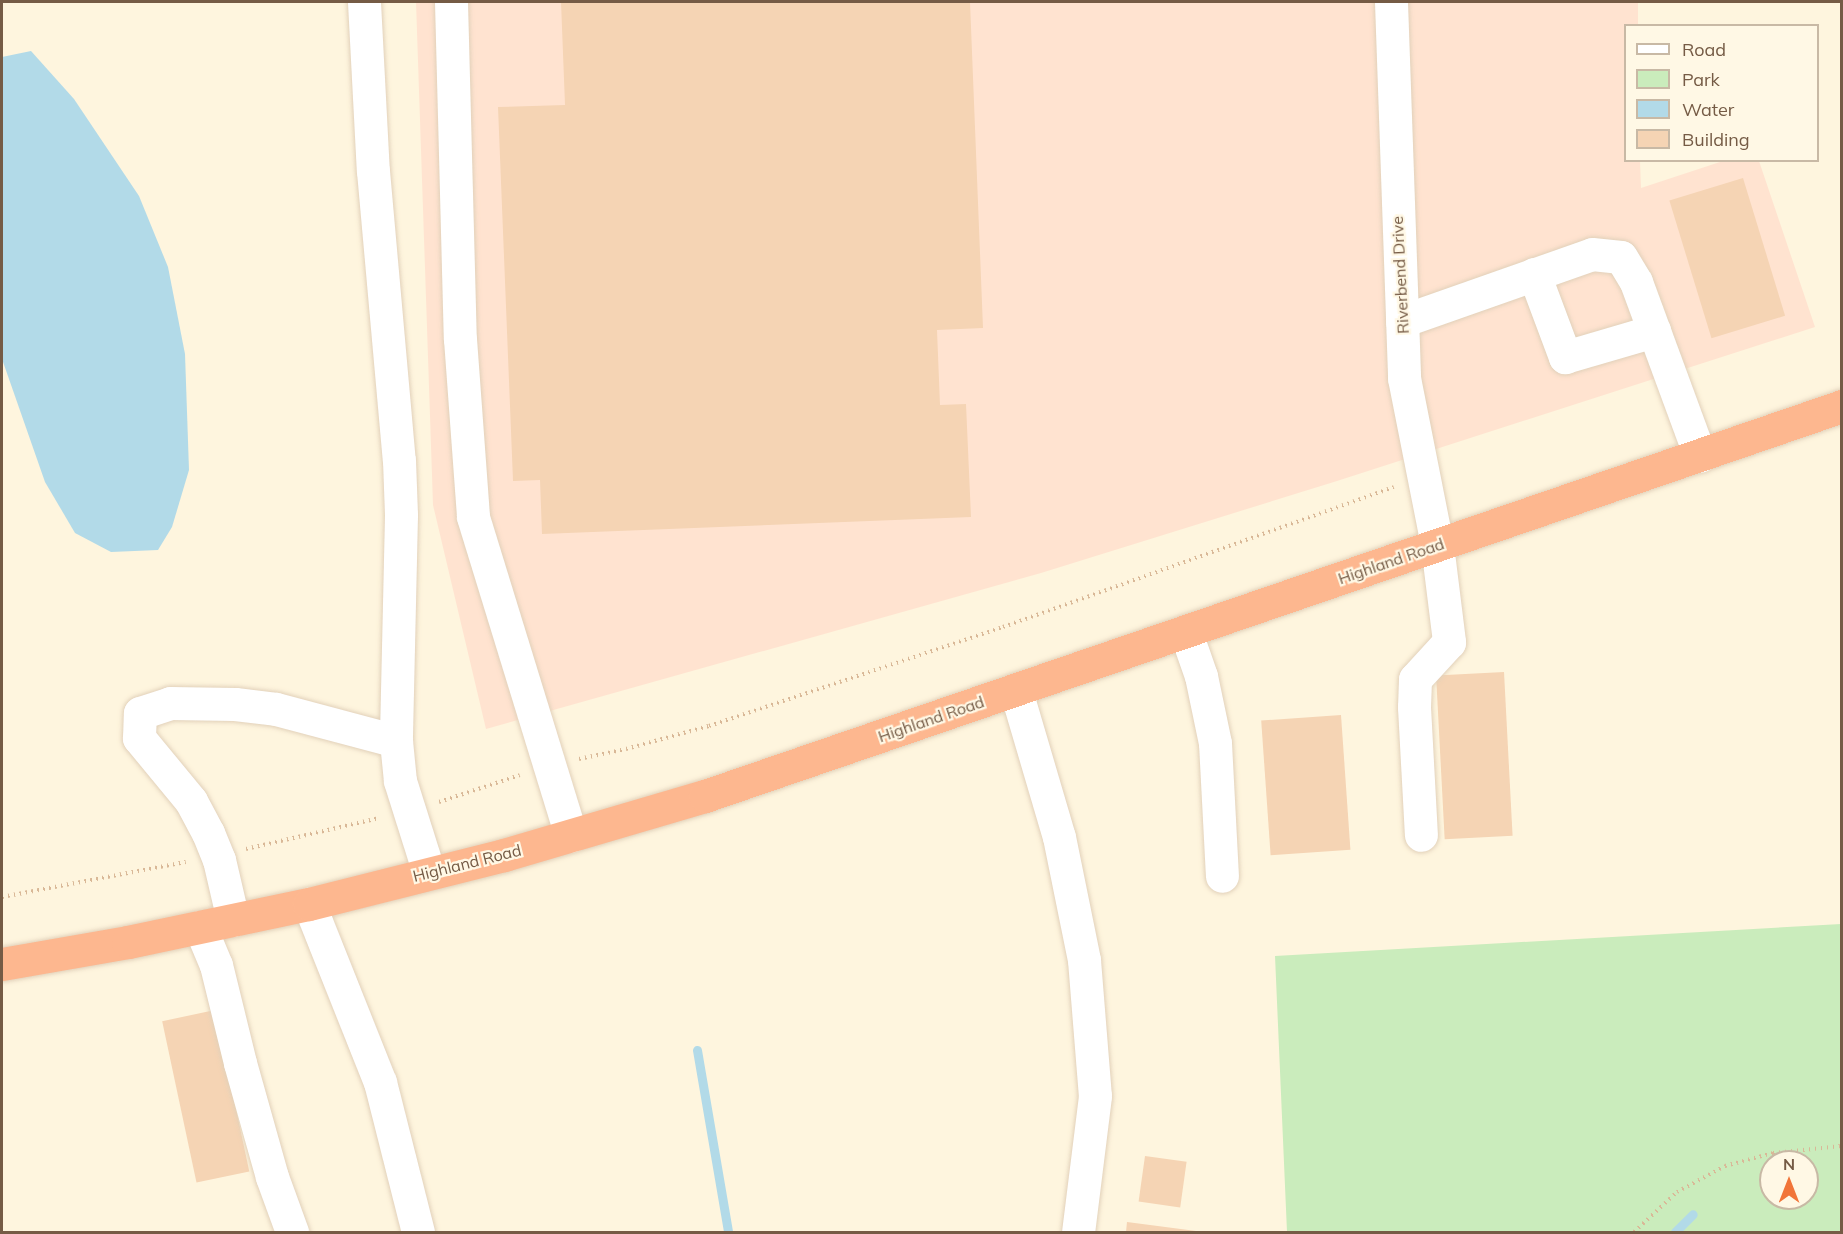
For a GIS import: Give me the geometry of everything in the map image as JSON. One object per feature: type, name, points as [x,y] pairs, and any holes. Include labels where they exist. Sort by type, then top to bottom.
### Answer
[{"type":"highway","name":"Highland Road","points":[[2,964],[309,904],[571,835],[705,796],[1186,633],[1842,406]]},
{"type":"lane","points":[[364,2],[373,171],[399,460],[401,515],[396,741],[400,781],[429,873]]},
{"type":"lane","points":[[451,2],[460,339],[473,517],[571,835]]},
{"type":"lane","name":"Riverbend Drive","points":[[1390,2],[1404,378],[1437,545],[1449,642],[1415,679],[1414,707],[1421,835]]},
{"type":"lane","points":[[1402,321],[1592,254],[1621,257],[1636,282],[1700,456]]},
{"type":"lane","points":[[1534,274],[1565,357],[1654,331]]},
{"type":"lane","points":[[1186,633],[1201,676],[1215,743],[1222,876]]},
{"type":"lane","points":[[1016,691],[1059,837],[1084,960],[1095,1096],[1078,1233]]},
{"type":"lane","points":[[233,920],[217,855],[191,801],[139,738],[140,713],[170,704],[235,704],[276,710],[396,741]]},
{"type":"lane","points":[[309,904],[380,1082],[418,1233]]},
{"type":"lane","points":[[200,927],[216,965],[252,1106],[291,1233]]},
{"type":"path","points":[[2,897],[217,855],[409,811],[550,767],[709,726],[1003,627],[1373,494],[1424,478]]},
{"type":"path","points":[[1634,1233],[1677,1192],[1725,1166],[1773,1153],[1842,1146]]},
{"type":"shaded area","points":[[416,2],[1638,2],[1638,24],[1624,24],[1624,162],[1640,162],[1641,188],[1720,162],[1759,162],[1815,327],[1337,481],[1041,573],[486,729],[433,505]]},
{"type":"green space","points":[[1841,924],[1841,1232],[1287,1232],[1275,956]]},
{"type":"water","points":[[31,51],[74,99],[139,196],[168,267],[185,354],[189,470],[172,527],[158,550],[111,552],[75,533],[45,482],[2,359],[2,57]]},
{"type":"building","points":[[561,2],[970,2],[983,328],[937,330],[940,405],[966,404],[971,517],[542,534],[540,480],[513,481],[498,107],[565,105]]},
{"type":"building","points":[[1743,178],[1785,316],[1711,338],[1669,201]]},
{"type":"building","points":[[1504,672],[1513,836],[1445,839],[1436,676]]},
{"type":"building","points":[[1341,715],[1350,850],[1271,855],[1261,721]]},
{"type":"building","points":[[215,1010],[249,1171],[196,1183],[162,1021]]},
{"type":"building","points":[[1145,1156],[1187,1162],[1180,1207],[1139,1202]]},
{"type":"building","points":[[1127,1222],[1196,1231],[1196,1232],[1126,1232]]},
{"type":"waterway","points":[[697,1050],[728,1232]]},
{"type":"waterway","points":[[1675,1232],[1693,1214]]}]
